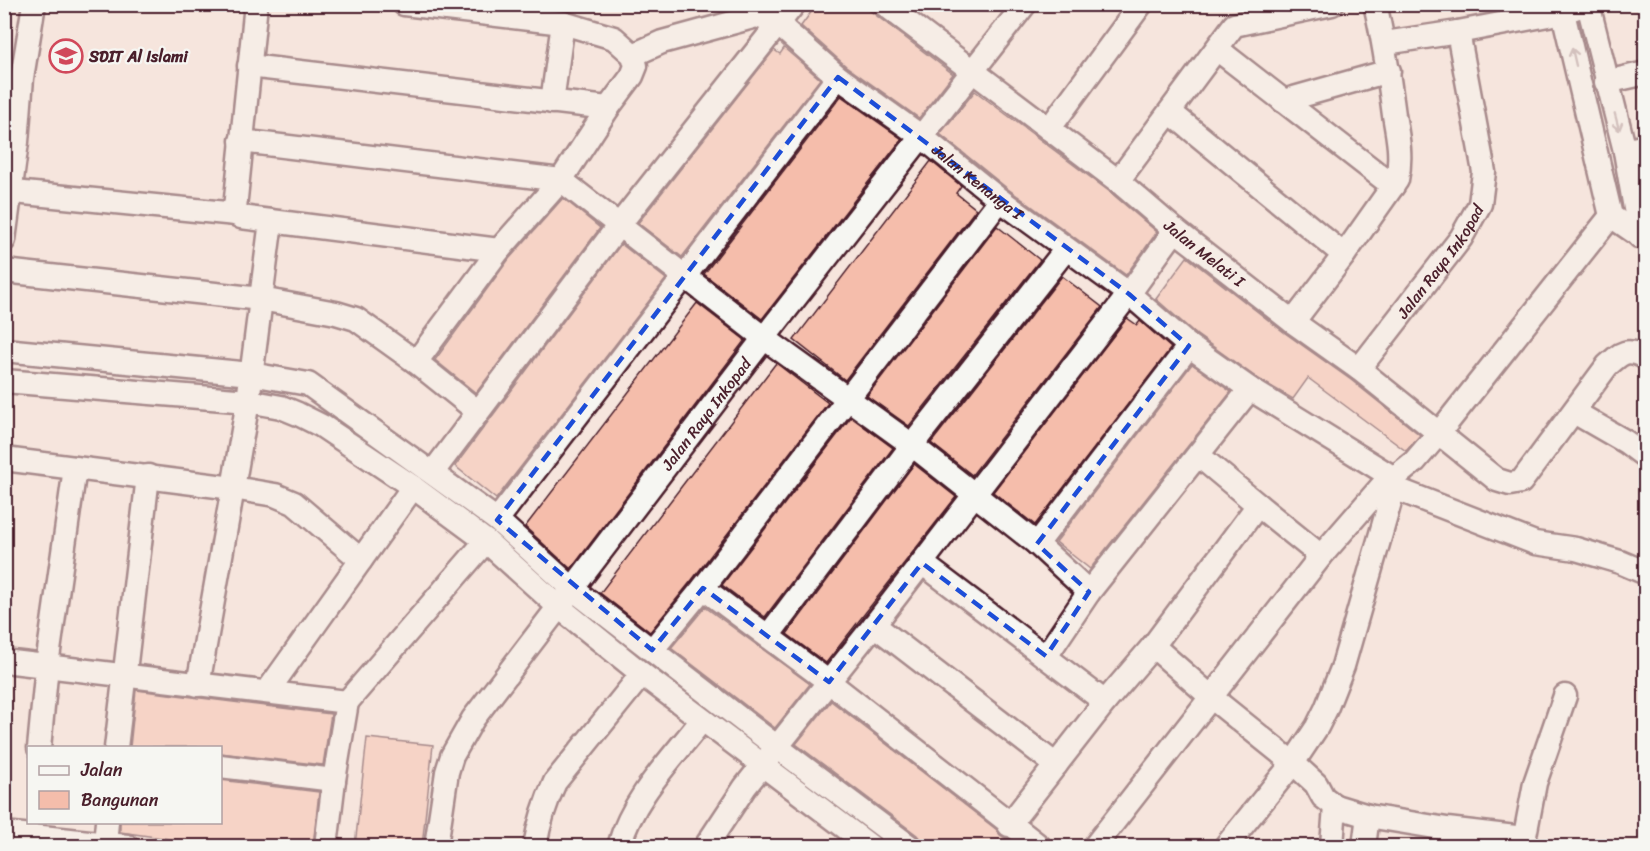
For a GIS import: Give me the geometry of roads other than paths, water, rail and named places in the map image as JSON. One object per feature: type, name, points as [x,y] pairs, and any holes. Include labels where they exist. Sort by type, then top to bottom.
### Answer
[{"type":"street","points":[[4,240],[11,136],[34,4]]},
{"type":"street","points":[[236,214],[241,141],[256,4]]},
{"type":"street","points":[[404,4],[449,7],[563,23],[614,38],[633,55],[636,66],[632,76],[561,180],[500,250],[416,362]]},
{"type":"street","points":[[433,472],[619,225],[794,4]]},
{"type":"street","name":"Jalan Raya Inkopad","points":[[436,846],[442,796],[452,756],[473,719],[574,590],[764,338],[1025,4]]},
{"type":"street","points":[[1049,129],[1141,4]]},
{"type":"street","points":[[1118,182],[1234,25],[1332,4]]},
{"type":"street","points":[[1293,322],[1397,180],[1400,158],[1385,43],[1375,4]]},
{"type":"street","points":[[1385,43],[1458,33],[1586,4],[1606,82],[1635,148],[1643,239]]},
{"type":"street","name":"Jalan Melati I","points":[[889,6],[1118,182],[1175,230],[1293,322],[1359,369],[1438,434]]},
{"type":"street","points":[[1562,8],[1611,216],[1643,239]]},
{"type":"street","points":[[633,55],[662,42],[757,16],[778,24]]},
{"type":"street","points":[[552,102],[563,23]]},
{"type":"street","name":"Jalan Kenanga I","points":[[778,24],[838,77],[922,137],[1000,200],[1129,294],[1189,346],[1250,389],[1394,483]]},
{"type":"street","name":"Jalan Raya Inkopad","points":[[1359,369],[1461,238],[1480,204],[1484,172],[1458,33]]},
{"type":"street","points":[[1217,49],[1393,186]]},
{"type":"street","points":[[249,66],[608,108]]},
{"type":"street","points":[[1283,101],[1389,71]]},
{"type":"street","points":[[1606,82],[1646,73]]},
{"type":"street","points":[[496,520],[838,77]]},
{"type":"street","points":[[1170,112],[1344,255]]},
{"type":"street","points":[[241,141],[561,180],[764,338],[849,398],[975,494],[1037,544],[1089,592]]},
{"type":"street","points":[[8,191],[236,214],[241,217],[500,250]]},
{"type":"street","points":[[652,650],[703,588],[1000,200]]},
{"type":"street","points":[[1226,846],[1293,763],[1317,727],[1336,688],[1394,483],[1438,434],[1611,216]]},
{"type":"street","points":[[198,685],[248,401],[272,221]]},
{"type":"street","points":[[715,843],[745,787],[922,563],[1129,294],[1175,230]]},
{"type":"street","points":[[768,636],[912,445],[1066,249]]},
{"type":"street","points":[[4,271],[261,299],[336,313],[356,319],[416,362],[477,411]]},
{"type":"street","points":[[1037,544],[1189,346]]},
{"type":"street","points":[[4,350],[251,374],[308,384],[433,472],[496,520],[574,590],[909,846]]},
{"type":"street","points":[[1438,434],[1497,480],[1516,484],[1521,482],[1607,366],[1619,354],[1627,351],[1646,358]]},
{"type":"street","points":[[4,381],[248,401],[281,407],[322,426],[413,487],[486,542],[559,608],[642,674],[870,846]]},
{"type":"street","points":[[1046,656],[1089,592],[1250,389]]},
{"type":"street","points":[[1574,412],[1626,442],[1646,457]]},
{"type":"street","points":[[1198,455],[1321,556]]},
{"type":"street","points":[[4,459],[275,495],[294,503],[361,560]]},
{"type":"street","points":[[39,746],[47,665],[75,468]]},
{"type":"street","points":[[116,746],[148,477]]},
{"type":"street","points":[[1095,846],[1321,556],[1381,487],[1394,483],[1535,543],[1576,549],[1620,562],[1646,573]]},
{"type":"street","points":[[267,692],[413,487]]},
{"type":"street","points":[[1009,825],[1105,702],[1153,646],[1258,505]]},
{"type":"street","points":[[326,846],[347,702],[486,542]]},
{"type":"street","points":[[922,563],[1105,702]]},
{"type":"street","points":[[703,588],[829,682],[1009,825],[1039,846]]},
{"type":"street","points":[[874,625],[1056,765]]},
{"type":"street","points":[[1153,646],[1211,697],[1293,763],[1316,784],[1323,797],[1335,806],[1446,838],[1524,842],[1535,783],[1565,696]]},
{"type":"street","points":[[4,661],[347,702]]},
{"type":"street","points":[[535,846],[546,800],[555,782],[642,674]]},
{"type":"street","points":[[619,846],[624,828],[633,810],[702,720]]},
{"type":"street","points":[[222,766],[334,780]]},
{"type":"street","points":[[1332,846],[1335,806]]},
{"type":"street","points":[[1364,846],[1368,816]]},
{"type":"street","points":[[4,833],[32,829],[106,833],[128,846]]},
{"type":"place","name":"SDIT Al Islami","points":[[66,56]]}]
